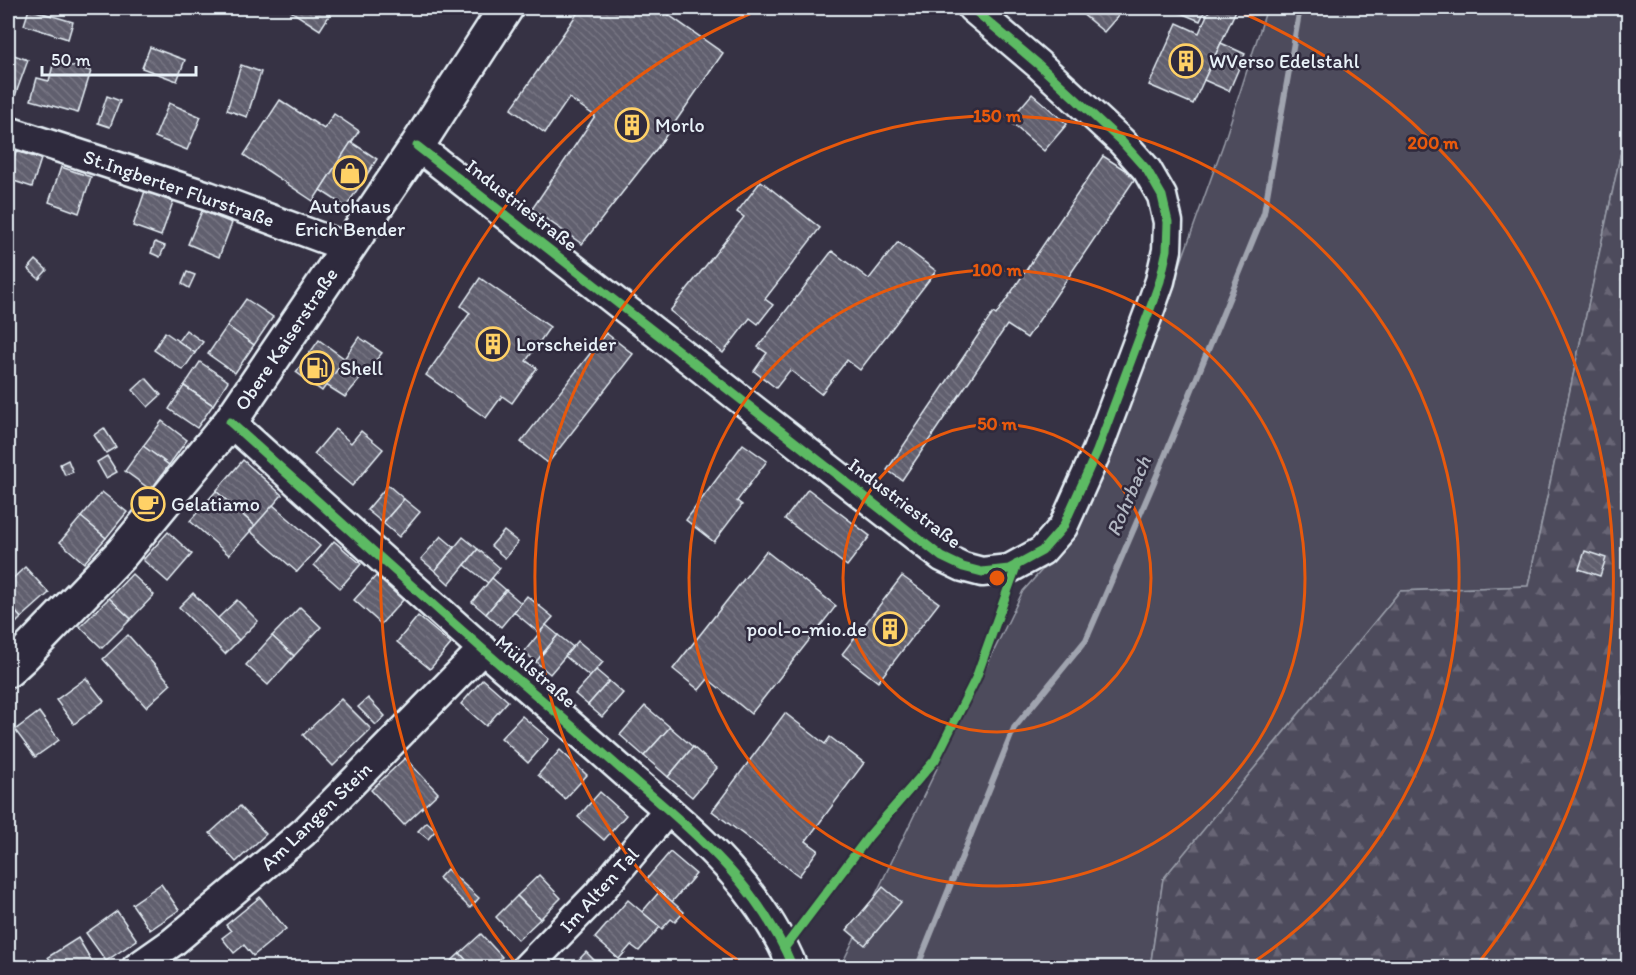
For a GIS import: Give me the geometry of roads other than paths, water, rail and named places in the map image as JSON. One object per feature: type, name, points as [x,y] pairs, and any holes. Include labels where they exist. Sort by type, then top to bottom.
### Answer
[{"type":"main road","name":"Obere Kaiserstraße","points":[[8,670],[122,553],[230,422],[417,146],[506,8]]},
{"type":"street","name":"Industriestraße","points":[[417,146],[942,557],[963,567],[982,572],[1009,568],[1042,551],[1063,527],[1097,451],[1149,312],[1167,250],[1168,222],[1162,196],[1147,170],[1129,149],[1038,64],[972,8]]},
{"type":"street","name":"St.Ingberter Flurstraße","points":[[8,131],[208,196],[349,248]]},
{"type":"street","name":"Mühlstraße","points":[[230,422],[483,649],[668,810],[715,855],[746,887],[769,918],[793,968]]},
{"type":"street","name":"Am Langen Stein","points":[[136,968],[173,942],[304,832],[483,649]]},
{"type":"street","name":"Im Alten Tal","points":[[526,968],[598,894],[668,810]]},
{"type":"waterway","name":"Rohrbach","points":[[917,968],[1014,728],[1086,640],[1157,475],[1264,213],[1300,8]]},
{"type":"place","name":"WVerso Edelstahl","points":[[1186,61]]},
{"type":"place","name":"Morlo","points":[[632,125]]},
{"type":"place","name":"Autohaus Erich Bender","points":[[350,173]]},
{"type":"place","name":"Lorscheider","points":[[493,344]]},
{"type":"place","name":"Shell","points":[[317,368]]},
{"type":"place","name":"Gelatiamo","points":[[148,504]]},
{"type":"place","name":"pool-o-mio.de","points":[[890,629]]}]
